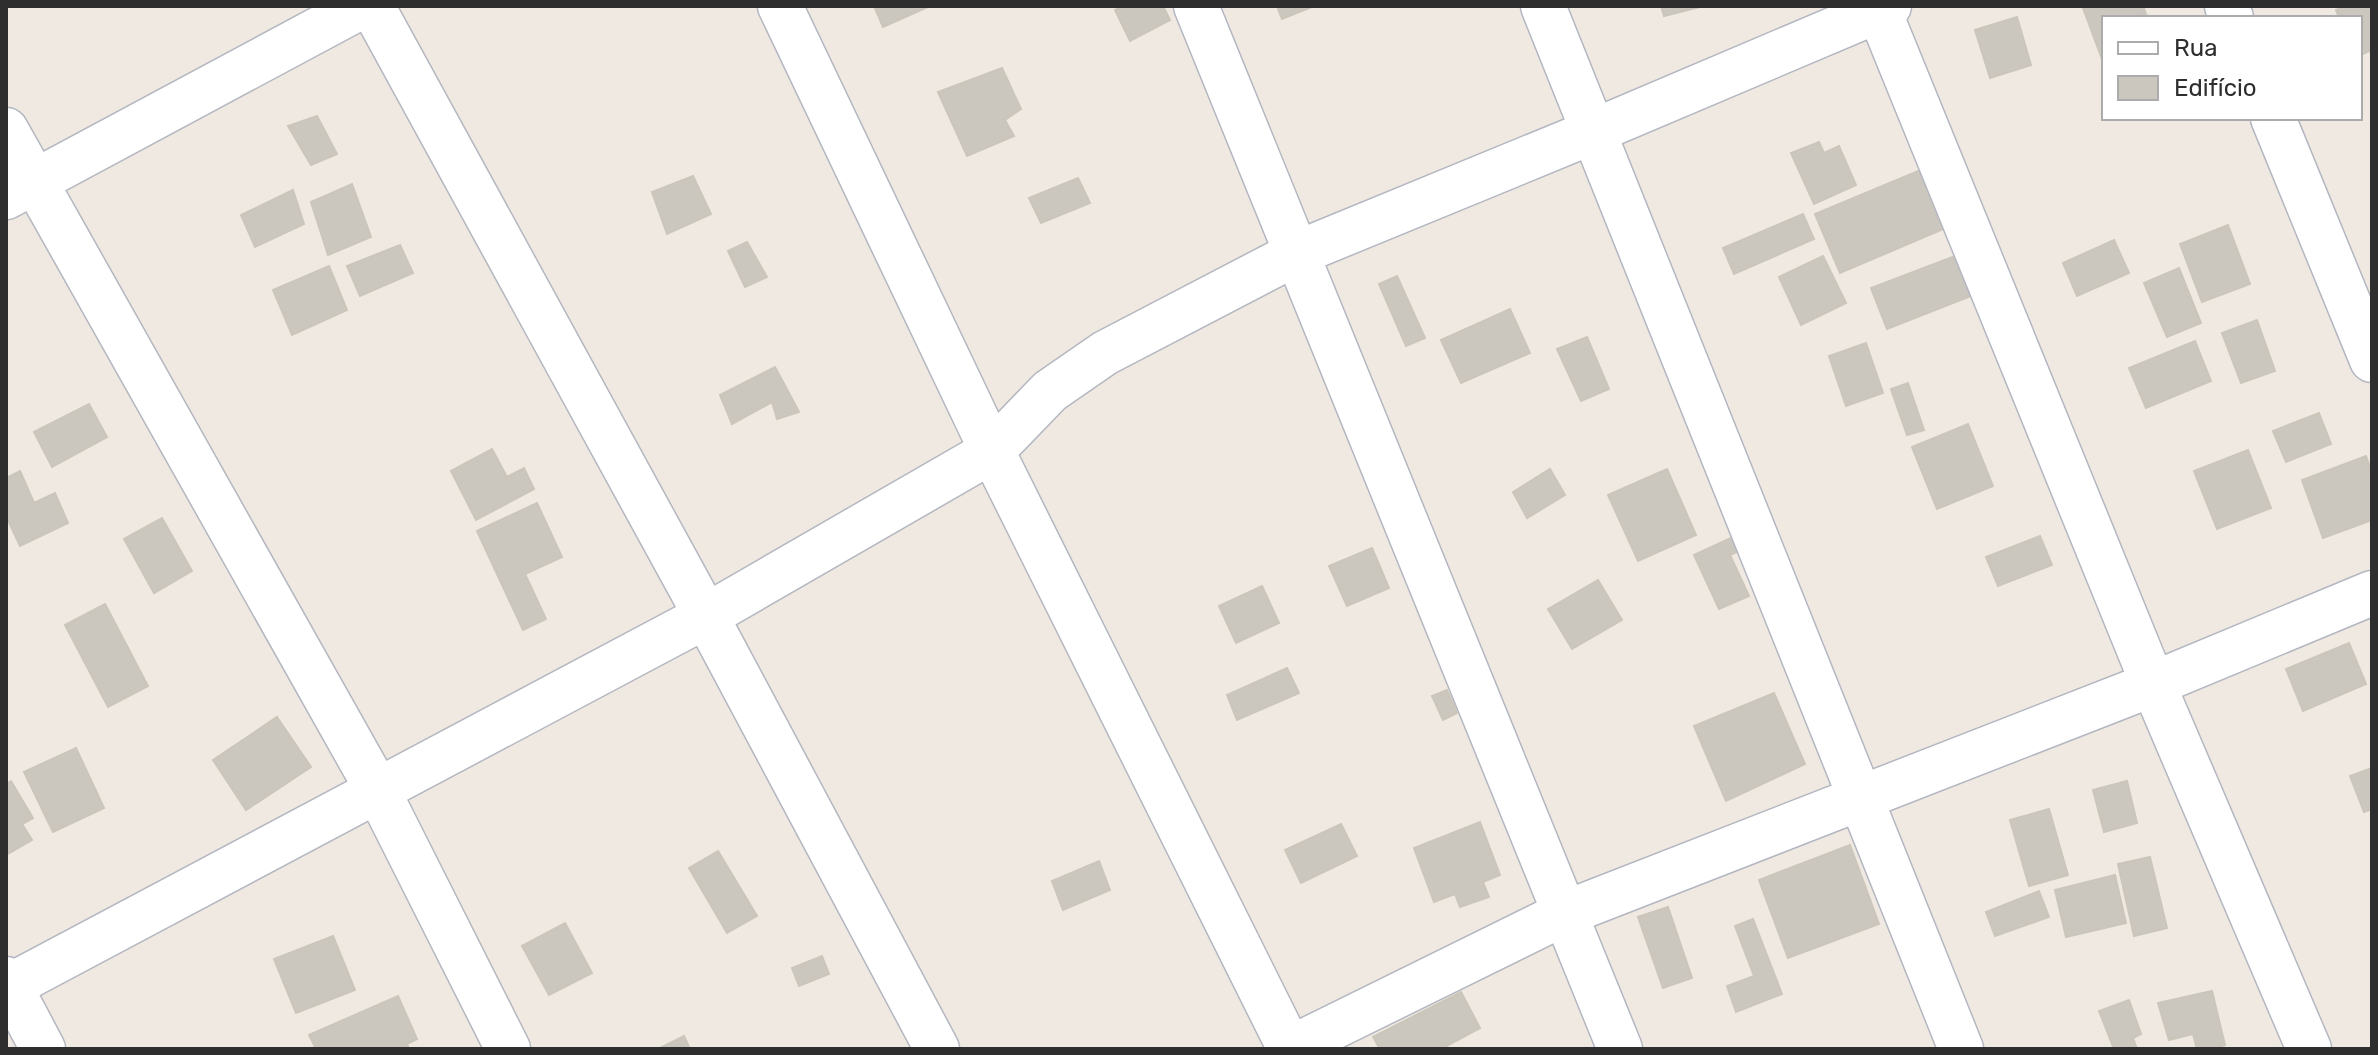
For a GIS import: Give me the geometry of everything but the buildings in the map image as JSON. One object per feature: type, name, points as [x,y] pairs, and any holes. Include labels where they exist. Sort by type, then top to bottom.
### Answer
[{"type":"street","points":[[21,189],[362,6]]},
{"type":"street","points":[[372,6],[706,616],[937,1049]]},
{"type":"street","points":[[780,6],[992,451],[1290,1049],[1563,914],[2153,684],[2372,593]]},
{"type":"street","points":[[1196,6],[1620,1049]]},
{"type":"street","points":[[1543,6],[1961,1049]]},
{"type":"street","points":[[43,1049],[7,984],[706,616],[992,451],[1050,391],[1105,353],[1295,254],[1592,132],[1882,7],[2153,684],[2309,1049]]},
{"type":"street","points":[[2274,120],[2372,360]]},
{"type":"street","points":[[6,130],[21,189],[377,789],[508,1049]]}]
